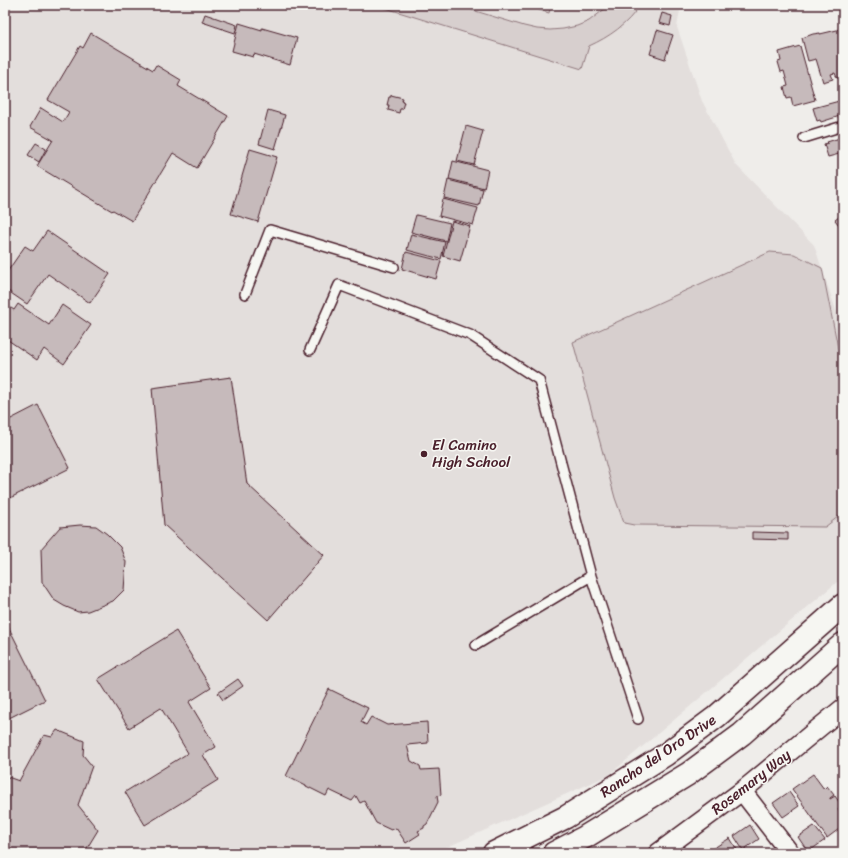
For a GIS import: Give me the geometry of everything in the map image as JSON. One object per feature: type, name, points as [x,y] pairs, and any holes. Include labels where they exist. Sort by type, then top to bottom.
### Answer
[{"type":"main road","name":"Rancho del Oro Drive","points":[[494,853],[566,816],[664,755],[716,717],[843,605]]},
{"type":"main road","name":"Rancho del Oro Drive","points":[[554,853],[585,837],[688,774],[742,734],[843,644]]},
{"type":"street","name":"Rosemary Way","points":[[658,853],[742,791],[843,708]]},
{"type":"street","points":[[742,791],[790,853]]},
{"type":"lane","points":[[804,138],[843,126]]},
{"type":"lane","points":[[245,294],[270,230],[394,267]]},
{"type":"lane","points":[[310,350],[339,284],[470,335],[538,380],[591,576],[638,719]]},
{"type":"lane","points":[[476,646],[591,576]]},
{"type":"shaded area","name":"El Camino High School","points":[[5,5],[681,5],[677,27],[702,101],[736,165],[814,245],[843,331],[843,577],[609,775],[431,853],[5,853]]},
{"type":"shaded area","points":[[376,5],[456,5],[524,26],[550,30],[577,26],[589,21],[610,5],[640,5],[630,18],[618,29],[589,46],[582,69]]},
{"type":"shaded area","points":[[523,5],[551,5],[549,13]]},
{"type":"shaded area","points":[[770,252],[794,254],[822,268],[843,373],[843,513],[825,527],[634,525],[624,523],[615,498],[573,342]]},
{"type":"building","points":[[662,13],[672,16],[670,26],[659,23]]},
{"type":"building","points":[[205,14],[237,25],[235,33],[202,22]]},
{"type":"building","points":[[239,23],[297,38],[290,65],[254,54],[253,57],[232,51]]},
{"type":"building","points":[[843,26],[843,77],[837,78],[835,73],[831,74],[833,79],[823,82],[816,59],[808,61],[802,38],[813,34],[837,30]]},
{"type":"building","points":[[657,30],[673,35],[665,59],[650,54]]},
{"type":"building","points":[[91,33],[153,70],[156,65],[181,80],[178,86],[228,116],[197,168],[173,153],[132,221],[113,210],[112,211],[37,166],[53,140],[30,127],[41,108],[63,122],[69,112],[48,100],[80,46],[83,48]]},
{"type":"building","points":[[800,46],[815,100],[793,106],[791,97],[787,98],[784,87],[788,86],[784,71],[781,72],[778,62],[781,61],[779,52]]},
{"type":"building","points":[[391,95],[403,98],[402,101],[404,102],[399,113],[388,110],[389,105],[387,105]]},
{"type":"building","points":[[843,100],[843,115],[821,122],[820,120],[817,121],[813,108]]},
{"type":"building","points":[[268,110],[285,115],[275,149],[259,144]]},
{"type":"building","points":[[466,126],[483,131],[474,165],[457,161]]},
{"type":"building","points":[[843,137],[843,153],[828,157],[824,144]]},
{"type":"building","points":[[36,143],[46,149],[39,162],[28,155]]},
{"type":"building","points":[[250,149],[277,157],[258,222],[231,214]]},
{"type":"building","points":[[453,161],[488,170],[484,188],[449,179]]},
{"type":"building","points":[[448,180],[483,189],[479,206],[444,198]]},
{"type":"building","points":[[443,199],[478,208],[473,225],[439,216]]},
{"type":"building","points":[[843,214],[843,230],[835,220]]},
{"type":"building","points":[[416,215],[450,223],[446,241],[411,232]]},
{"type":"building","points":[[452,221],[470,226],[460,261],[443,256]]},
{"type":"building","points":[[47,231],[110,274],[90,303],[48,274],[27,304],[5,289],[5,275],[25,246],[33,251]]},
{"type":"building","points":[[411,234],[445,242],[441,259],[407,250]]},
{"type":"building","points":[[406,252],[441,261],[436,279],[402,269]]},
{"type":"building","points":[[5,304],[14,310],[18,304],[49,325],[62,305],[91,325],[64,364],[44,349],[37,360],[5,338]]},
{"type":"building","points":[[231,377],[247,484],[324,555],[268,620],[164,525],[152,388]]},
{"type":"building","points":[[38,405],[70,468],[8,499],[5,493],[5,422]]},
{"type":"building","points":[[80,525],[96,526],[107,534],[120,547],[126,562],[124,590],[113,601],[88,611],[78,612],[54,600],[42,582],[41,549],[60,527]]},
{"type":"building","points":[[752,532],[788,533],[788,540],[752,539]]},
{"type":"building","points":[[5,620],[45,700],[5,720]]},
{"type":"building","points":[[176,631],[211,688],[189,702],[216,747],[203,755],[218,780],[145,825],[125,792],[188,753],[161,708],[129,728],[98,679]]},
{"type":"building","points":[[238,679],[243,686],[223,700],[218,693]]},
{"type":"building","points":[[329,689],[368,708],[361,722],[366,725],[371,717],[387,725],[427,722],[428,743],[407,745],[411,761],[420,766],[421,770],[439,769],[441,795],[437,796],[438,802],[427,824],[424,828],[418,831],[420,834],[406,843],[396,828],[391,830],[376,823],[364,801],[360,803],[356,796],[352,801],[329,790],[326,796],[286,776]]},
{"type":"building","points":[[57,730],[84,741],[83,755],[92,766],[78,805],[98,830],[84,853],[8,853],[5,851],[5,776],[19,781],[44,735],[52,737]]},
{"type":"building","points":[[813,774],[824,789],[827,786],[834,795],[830,799],[835,796],[842,806],[838,809],[843,816],[843,826],[827,838],[792,789]]},
{"type":"building","points":[[789,792],[799,806],[783,817],[773,803]]},
{"type":"building","points":[[750,825],[759,839],[743,850],[734,836]]},
{"type":"building","points":[[814,826],[825,840],[808,852],[798,837]]},
{"type":"building","points":[[730,838],[739,853],[710,853],[709,851]]},
{"type":"place","name":"El Camino High School","points":[[424,454]]}]
